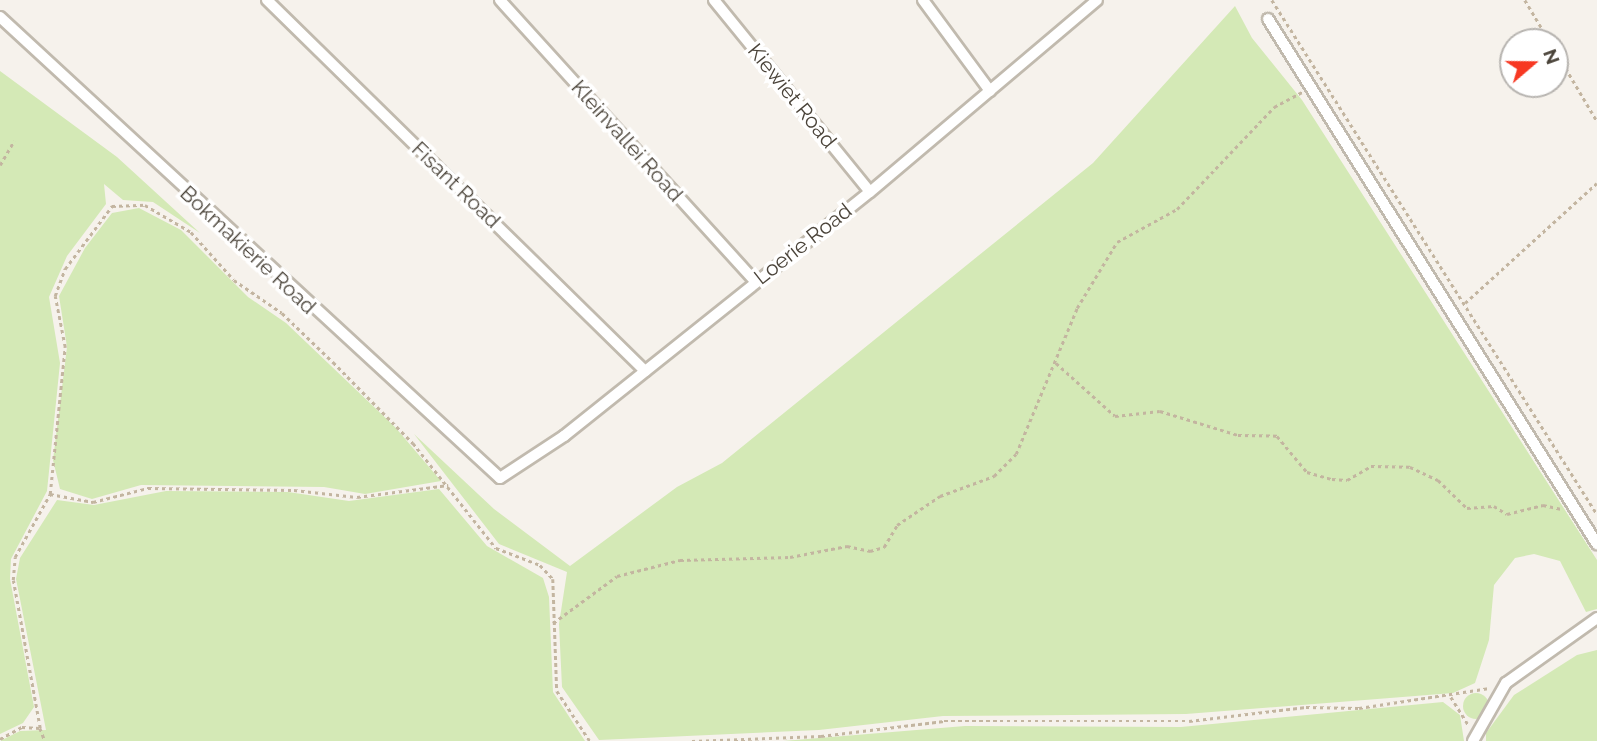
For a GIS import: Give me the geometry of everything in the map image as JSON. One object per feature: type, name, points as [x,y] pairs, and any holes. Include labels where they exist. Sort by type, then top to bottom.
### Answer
[{"type":"street","name":"Fisant Road","points":[[267,0],[645,371]]},
{"type":"street","name":"Kleinvallei Road","points":[[500,0],[755,281]]},
{"type":"street","name":"Kiewiet Road","points":[[714,0],[870,192]]},
{"type":"street","points":[[923,0],[990,91]]},
{"type":"street","name":"Loerie Road","points":[[500,478],[645,371],[870,192],[1097,0]]},
{"type":"street","name":"Bokmakierie Road","points":[[0,17],[471,457],[500,478]]},
{"type":"street","points":[[1268,19],[1597,544]]},
{"type":"street","points":[[1474,740],[1506,683],[1597,618]]},
{"type":"path","points":[[1272,0],[1597,514]]},
{"type":"path","points":[[1525,0],[1542,28]]},
{"type":"path","points":[[1569,74],[1597,121]]},
{"type":"path","points":[[553,623],[617,576],[680,560],[790,557],[847,546],[870,551],[884,547],[897,525],[940,496],[994,477],[1016,454],[1077,308],[1117,242],[1177,209],[1274,107],[1311,88]]},
{"type":"path","points":[[0,165],[14,141]]},
{"type":"path","points":[[1464,304],[1597,183]]},
{"type":"path","points":[[45,741],[40,728],[13,580],[15,557],[50,494],[65,347],[55,296],[65,269],[112,206],[145,205],[191,232],[234,280],[282,313],[333,362],[448,485],[496,548],[540,565],[553,579],[557,691],[590,741]]},
{"type":"path","points":[[1056,363],[1115,416],[1160,411],[1238,435],[1277,436],[1307,471],[1332,480],[1347,480],[1371,466],[1410,467],[1438,480],[1467,508],[1493,506],[1507,514],[1543,505],[1577,513]]},
{"type":"path","points":[[50,494],[85,502],[148,488],[294,490],[357,497],[448,485]]},
{"type":"path","points":[[692,741],[821,736],[944,721],[1189,721],[1451,697],[1506,683]]},
{"type":"path","points":[[1451,697],[1474,740]]},
{"type":"path","points":[[0,739],[22,727],[40,728]]},
{"type":"green space","points":[[1235,6],[1252,38],[1302,100],[1597,560],[1597,609],[1586,612],[1560,561],[1534,554],[1515,558],[1494,585],[1489,640],[1475,683],[1453,693],[1186,714],[943,716],[819,730],[599,740],[562,687],[559,624],[567,572],[499,544],[414,434],[494,509],[570,566],[677,487],[722,463],[1093,163]]},
{"type":"green space","points":[[0,71],[117,157],[200,233],[153,202],[123,200],[104,184],[106,204],[67,256],[49,297],[60,363],[47,491],[11,559],[10,579],[34,707],[23,723],[0,734]]},
{"type":"green space","points":[[139,208],[181,230],[248,297],[286,323],[395,427],[441,481],[365,494],[324,487],[141,485],[92,499],[60,489],[53,460],[67,347],[59,296],[85,248],[112,213]]},
{"type":"green space","points":[[439,489],[487,546],[543,578],[549,597],[553,692],[585,741],[0,741],[20,731],[46,730],[16,579],[20,558],[57,500],[94,505],[166,491],[288,492],[349,501]]},
{"type":"green space","points":[[1597,650],[1597,741],[1486,741],[1486,733],[1514,695],[1577,655]]},
{"type":"green space","points":[[1476,693],[1486,696],[1489,706],[1486,716],[1476,719],[1466,716],[1463,706],[1466,696]]},
{"type":"green space","points":[[1443,702],[1460,715],[1464,741],[783,741],[965,726],[1181,727]]}]
